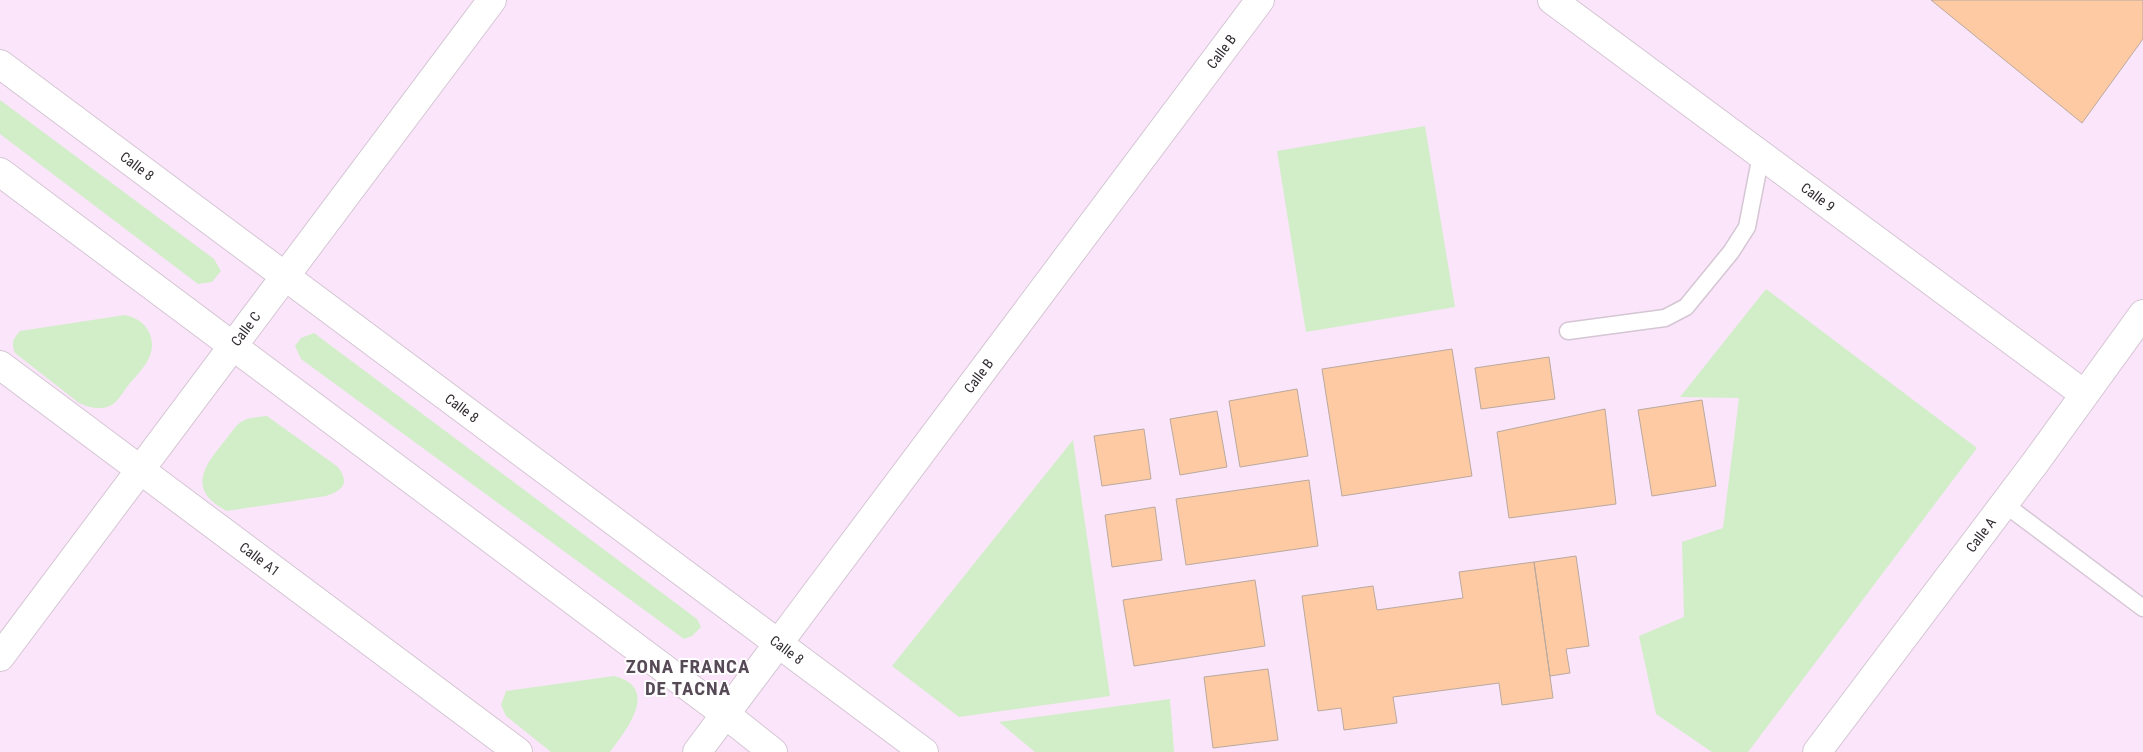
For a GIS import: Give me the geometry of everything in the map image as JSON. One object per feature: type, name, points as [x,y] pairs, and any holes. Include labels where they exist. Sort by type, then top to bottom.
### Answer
[{"type":"street","name":"Calle C","points":[[0,657],[492,0]]},
{"type":"street","name":"Calle B","points":[[697,752],[1260,0]]},
{"type":"street","name":"Calle 9","points":[[1552,0],[2084,394]]},
{"type":"street","name":"Calle 8","points":[[0,64],[924,752]]},
{"type":"street","points":[[0,172],[725,714],[772,752]]},
{"type":"street","name":"Calle A","points":[[1817,752],[2143,314]]},
{"type":"street","name":"Calle A1","points":[[0,365],[518,752]]},
{"type":"lane","points":[[1568,331],[1665,318],[1686,306],[1731,252],[1747,227],[1761,155]]},
{"type":"lane","points":[[2002,504],[2143,608]]},
{"type":"shaded area","points":[[0,0],[2143,0],[2143,752],[0,752]]},
{"type":"green space","points":[[0,100],[214,259],[221,271],[212,282],[198,284],[0,134]]},
{"type":"green space","points":[[1425,126],[1455,307],[1306,332],[1277,151]]},
{"type":"green space","points":[[1766,289],[1977,448],[1748,752],[1712,752],[1656,714],[1639,636],[1684,617],[1682,542],[1723,528],[1739,398],[1680,397]]},
{"type":"green space","points":[[125,315],[139,321],[148,330],[152,343],[151,351],[145,365],[117,400],[105,408],[79,403],[15,353],[14,350],[13,341],[20,331]]},
{"type":"green space","points":[[314,333],[697,619],[701,627],[692,636],[684,639],[301,359],[295,346],[301,338]]},
{"type":"green space","points":[[267,416],[338,467],[344,482],[337,492],[326,496],[227,511],[215,504],[207,496],[202,480],[209,462],[215,453],[241,422],[250,418]]},
{"type":"green space","points":[[1073,440],[1110,696],[959,717],[892,666]]},
{"type":"green space","points":[[614,676],[628,682],[635,690],[638,700],[631,721],[610,752],[551,752],[506,716],[501,705],[506,691]]},
{"type":"green space","points":[[1170,699],[1174,752],[1035,752],[999,722]]},
{"type":"building","points":[[1931,0],[2143,0],[2143,39],[2082,123]]},
{"type":"building","points":[[1452,349],[1472,476],[1342,496],[1322,369]]},
{"type":"building","points":[[1549,357],[1555,399],[1481,409],[1475,368]]},
{"type":"building","points":[[1297,389],[1308,456],[1240,467],[1229,401]]},
{"type":"building","points":[[1702,400],[1716,486],[1652,496],[1638,410]]},
{"type":"building","points":[[1605,409],[1616,504],[1509,518],[1497,432]]},
{"type":"building","points":[[1217,411],[1227,467],[1180,475],[1170,419]]},
{"type":"building","points":[[1144,429],[1151,479],[1102,486],[1094,436]]},
{"type":"building","points":[[1309,480],[1318,546],[1186,565],[1176,499]]},
{"type":"building","points":[[1155,507],[1162,560],[1112,567],[1105,515]]},
{"type":"building","points":[[1576,556],[1589,646],[1566,649],[1570,673],[1550,676],[1534,562]]},
{"type":"building","points":[[1534,562],[1553,698],[1502,705],[1499,683],[1393,697],[1397,723],[1344,730],[1341,708],[1318,711],[1302,596],[1373,586],[1377,610],[1463,598],[1459,572]]},
{"type":"building","points":[[1255,580],[1265,646],[1134,666],[1123,600]]},
{"type":"building","points":[[1268,669],[1278,740],[1213,748],[1204,677]]},
{"type":"district","name":"ZONA FRANCA DE TACNA","points":[[688,677]]}]
